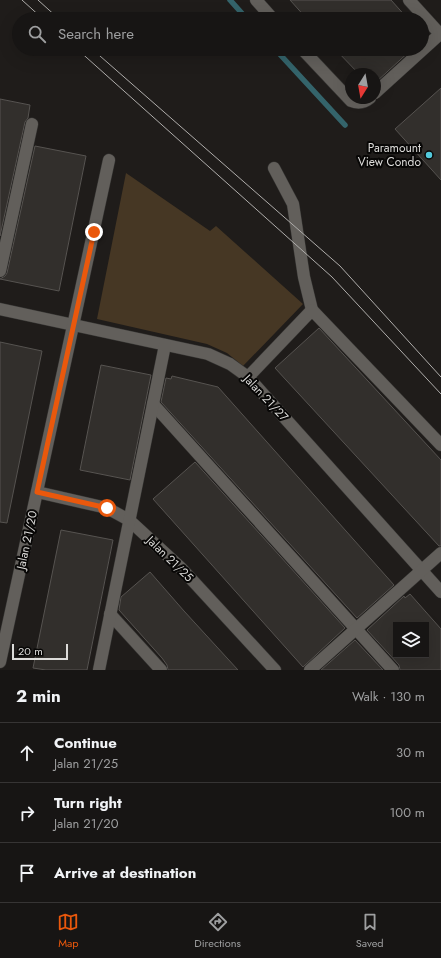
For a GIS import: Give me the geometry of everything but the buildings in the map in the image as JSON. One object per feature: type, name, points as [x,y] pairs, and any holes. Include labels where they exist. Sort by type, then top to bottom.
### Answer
[{"type":"street","points":[[256,0],[267,12]]},
{"type":"street","points":[[412,1],[422,12]]},
{"type":"street","points":[[429,20],[440,33],[429,43]]},
{"type":"street","points":[[308,56],[345,96]]},
{"type":"street","points":[[381,87],[415,56]]},
{"type":"street","points":[[0,271],[32,124]]},
{"type":"street","name":"Jalan 21/20","points":[[0,662],[5,613],[37,492],[109,160]]},
{"type":"street","points":[[274,168],[293,204],[304,278],[312,310],[441,445]]},
{"type":"street","name":"Jalan 21/27","points":[[0,309],[208,354],[230,364],[248,377],[441,592]]},
{"type":"street","points":[[248,377],[312,310]]},
{"type":"street","points":[[99,670],[165,345]]},
{"type":"street","points":[[153,404],[393,670]]},
{"type":"street","name":"Jalan 21/25","points":[[37,492],[107,508],[129,520],[181,568],[275,670]]},
{"type":"street","points":[[310,670],[441,552]]},
{"type":"street","points":[[110,614],[161,670]]},
{"type":"shaded area","points":[[126,173],[210,231],[216,226],[303,304],[243,366],[227,353],[207,344],[97,319]]},
{"type":"waterway","points":[[230,0],[241,12]]},
{"type":"waterway","points":[[281,56],[345,125]]},
{"type":"tram line","points":[[22,0],[35,12]]},
{"type":"tram line","points":[[38,0],[51,12]]},
{"type":"tram line","points":[[85,56],[332,277],[441,394]]},
{"type":"tram line","points":[[100,56],[340,266],[441,377]]},
{"type":"place","name":"Paramount View Condo","points":[[429,155]]},
{"type":"route","points":[[94,232],[37,492],[107,508]]}]
